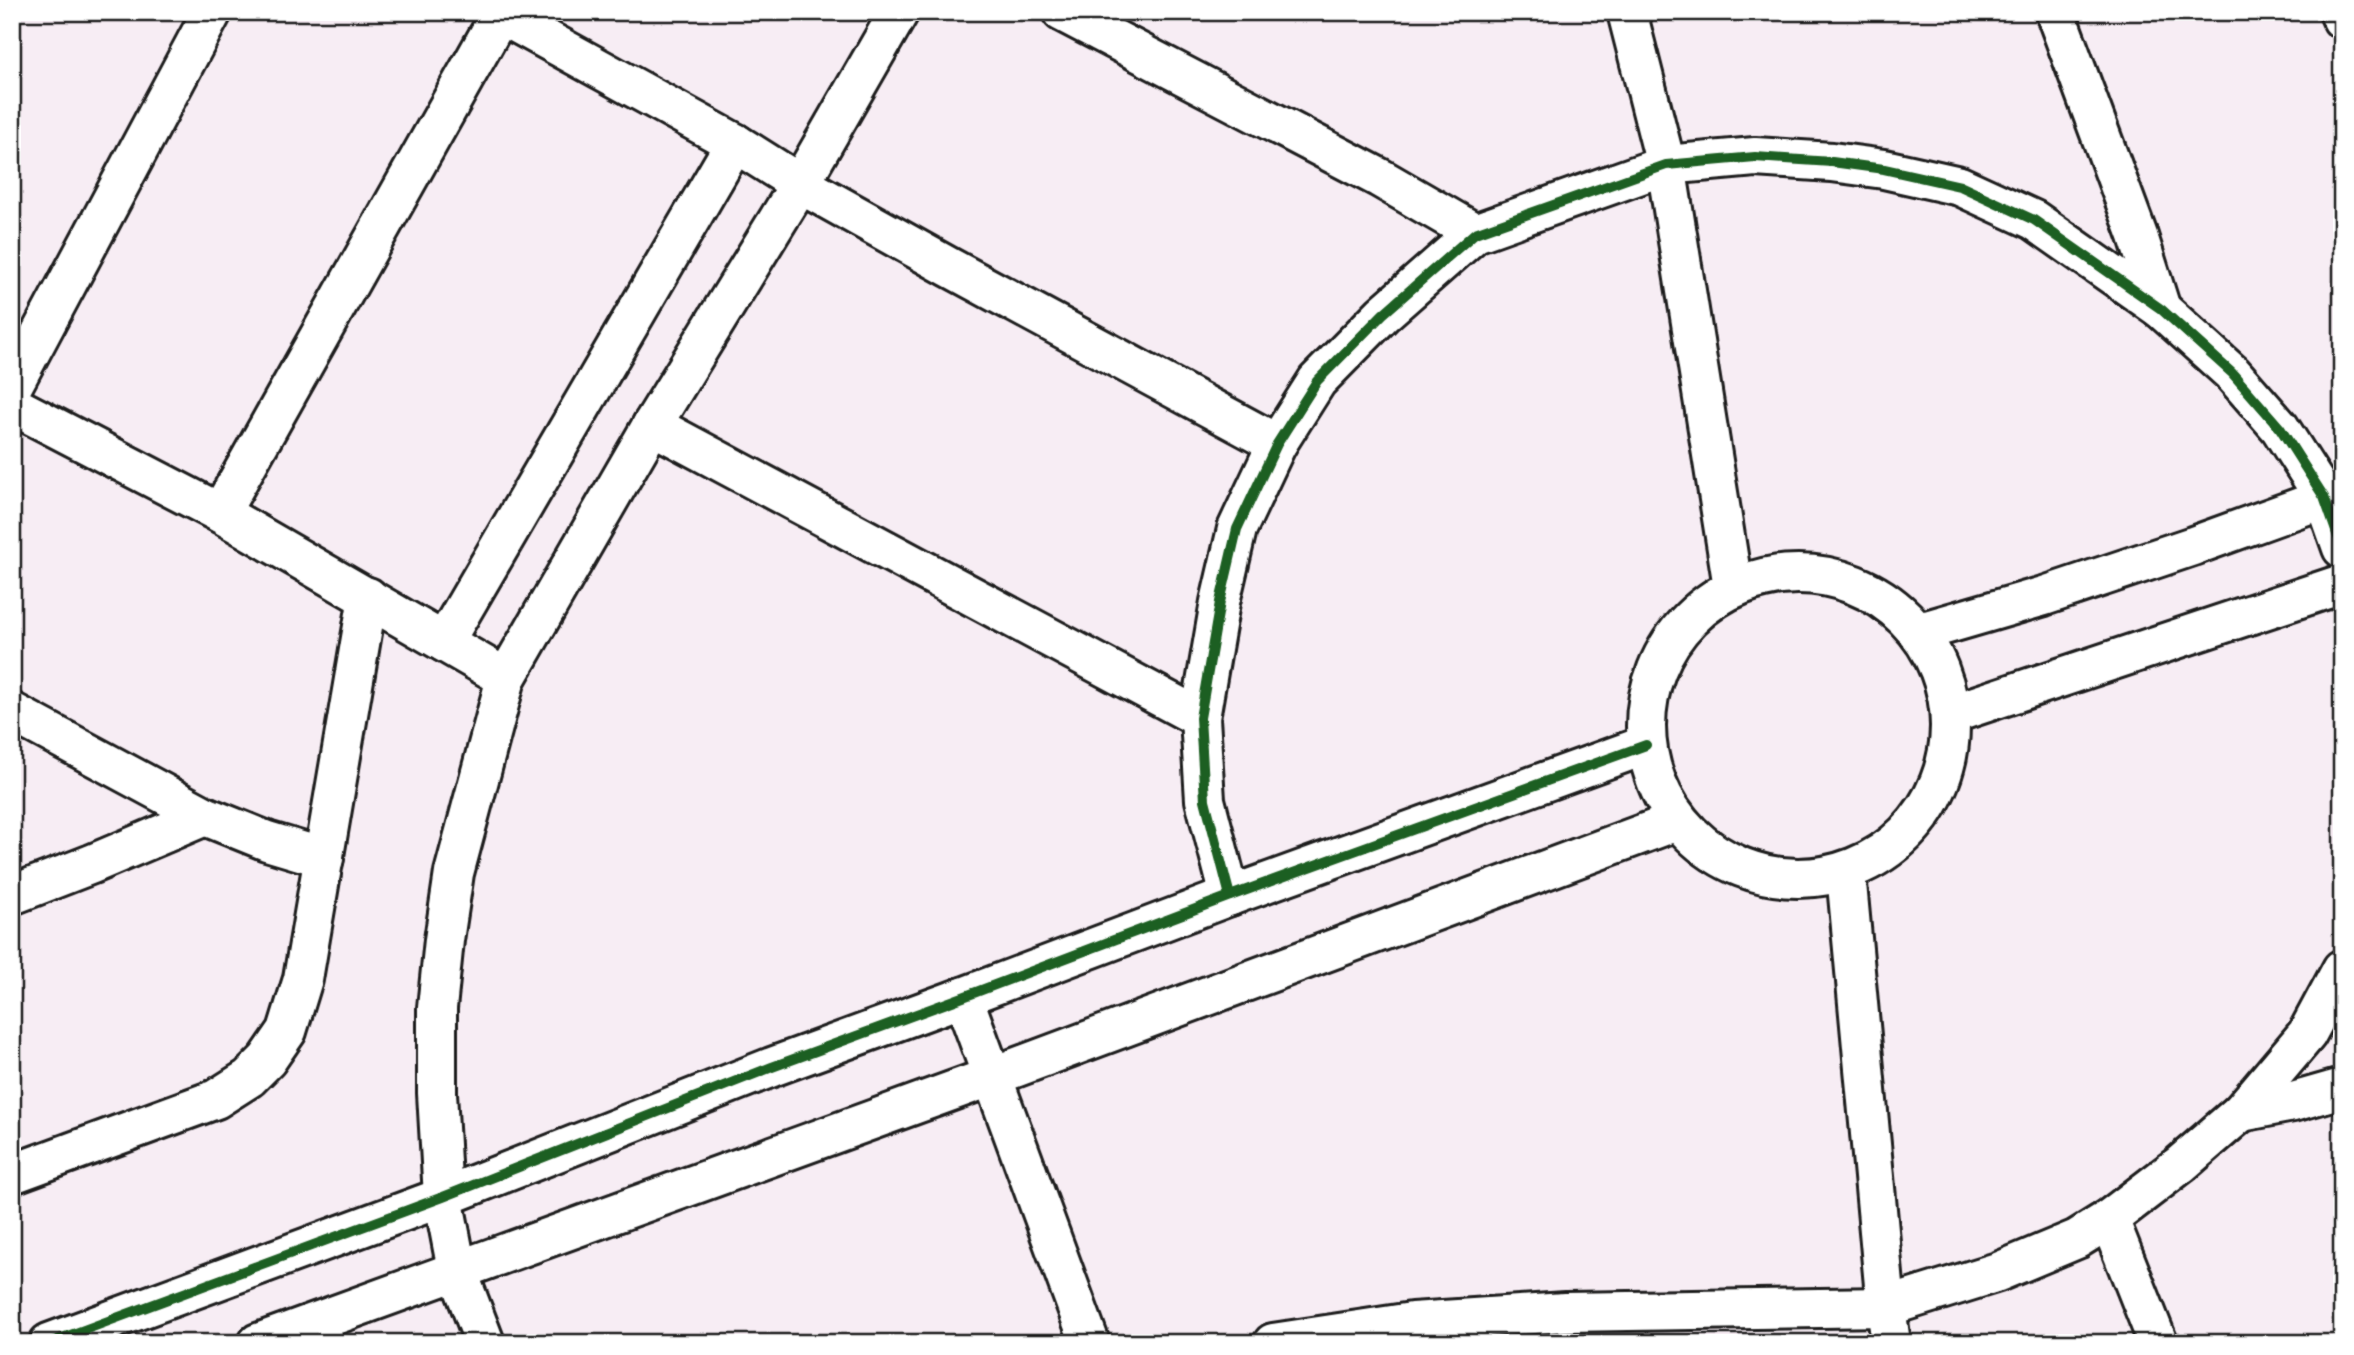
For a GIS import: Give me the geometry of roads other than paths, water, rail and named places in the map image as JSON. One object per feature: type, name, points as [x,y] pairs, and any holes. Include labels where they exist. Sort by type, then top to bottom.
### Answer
[{"type":"street","points":[[12,387],[212,12]]},
{"type":"street","points":[[485,1343],[457,1270],[443,1197],[437,1093],[437,1032],[443,940],[454,873],[506,678],[652,425],[800,184],[899,12]]},
{"type":"street","points":[[1062,12],[1380,178],[1475,233]]},
{"type":"street","points":[[2055,12],[2138,236],[2161,309]]},
{"type":"street","points":[[2339,12],[2342,19]]},
{"type":"street","points":[[220,513],[498,13],[735,144],[800,184],[1277,444]]},
{"type":"street","points":[[1627,14],[1666,165],[1733,587]]},
{"type":"street","points":[[444,642],[735,144]]},
{"type":"street","points":[[1230,896],[1205,800],[1200,718],[1220,602],[1237,529],[1277,444],[1317,380],[1383,314],[1475,233],[1666,165],[1755,158],[1832,162],[1884,169],[1960,186],[2034,220],[2161,309],[2232,373],[2333,495],[2342,548]]},
{"type":"street","points":[[12,405],[220,513],[506,678]]},
{"type":"street","points":[[652,425],[1200,718]]},
{"type":"street","points":[[1920,632],[2181,551],[2333,495]]},
{"type":"street","points":[[1814,573],[1854,583],[1891,603],[1920,632],[1942,671],[1951,714],[1947,765],[1926,811],[1891,849],[1846,873],[1799,880],[1753,874],[1711,853],[1677,821],[1657,785],[1646,745],[1648,697],[1664,652],[1694,614],[1733,587],[1772,575],[1814,573]]},
{"type":"street","points":[[1951,714],[2342,584]]},
{"type":"street","points":[[12,1174],[216,1099],[249,1078],[267,1060],[287,1031],[303,979],[368,597]]},
{"type":"street","points":[[12,712],[205,816],[267,841],[324,859]]},
{"type":"street","points":[[49,1343],[443,1197],[772,1067],[1230,896],[1646,745]]},
{"type":"street","points":[[12,895],[205,816]]},
{"type":"street","points":[[258,1343],[993,1076],[1677,821]]},
{"type":"street","points":[[1846,873],[1889,1325]]},
{"type":"street","points":[[1273,1343],[1416,1333],[1565,1312],[1889,1325],[1998,1272],[2077,1239],[2109,1219],[2181,1164],[2241,1112],[2307,1034],[2342,969]]},
{"type":"street","points":[[963,997],[1090,1343]]},
{"type":"street","points":[[2241,1112],[2294,1102],[2342,1088]]},
{"type":"street","points":[[2109,1219],[2158,1343]]}]
